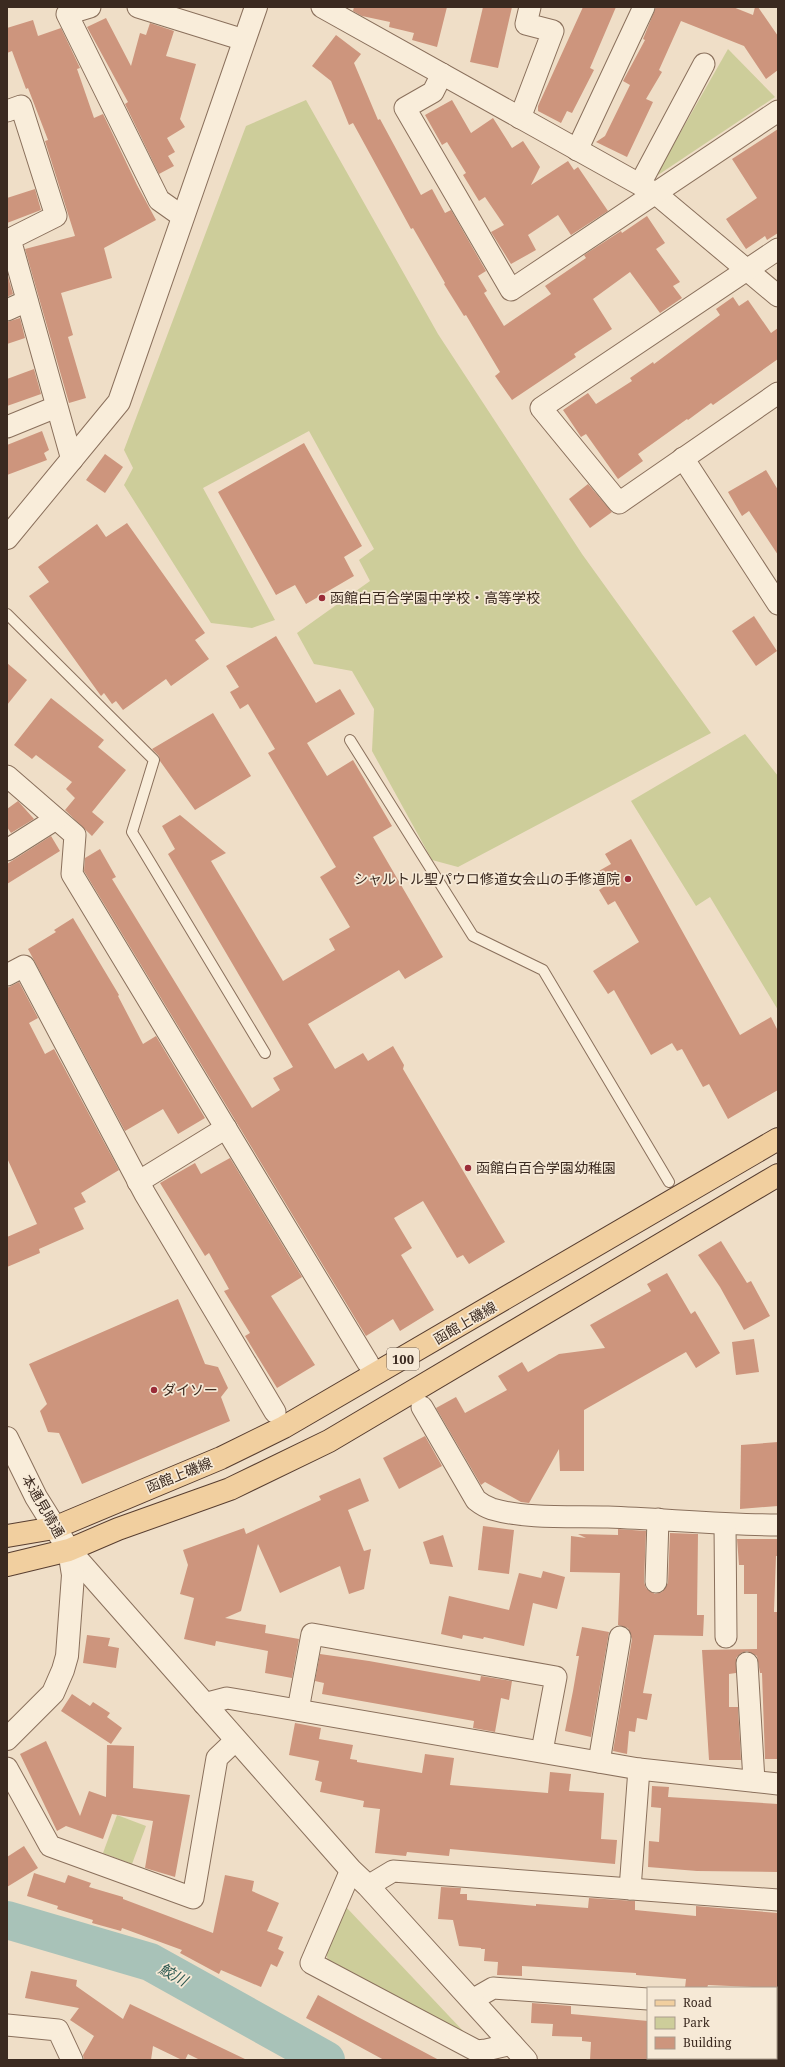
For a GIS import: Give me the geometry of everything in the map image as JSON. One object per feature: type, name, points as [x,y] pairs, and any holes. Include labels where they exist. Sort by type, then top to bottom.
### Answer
[{"type":"main road","name":"函館上磯線","points":[[7,1536],[54,1528],[220,1458],[284,1427],[778,1139]]},
{"type":"main road","name":"函館上磯線","points":[[7,1565],[69,1550],[118,1529],[230,1489],[330,1441],[778,1175]]},
{"type":"street","points":[[90,7],[67,14],[159,200],[183,217]]},
{"type":"street","points":[[138,7],[244,40]]},
{"type":"street","points":[[7,538],[119,402],[256,7]]},
{"type":"street","points":[[322,7],[354,15],[442,74],[648,189],[748,269],[778,296]]},
{"type":"street","points":[[520,118],[553,31],[526,24],[530,7]]},
{"type":"street","points":[[577,150],[644,7]]},
{"type":"street","points":[[648,189],[704,64]]},
{"type":"street","points":[[442,74],[433,92],[405,108],[511,290],[648,189],[778,110]]},
{"type":"street","points":[[7,111],[21,106],[56,216],[10,238],[72,460]]},
{"type":"street","points":[[778,249],[541,408],[619,504],[778,393]]},
{"type":"street","points":[[7,310],[27,301]]},
{"type":"street","points":[[7,427],[56,407]]},
{"type":"street","points":[[683,458],[778,604]]},
{"type":"street","points":[[7,776],[76,835],[72,874],[368,1363]]},
{"type":"street","points":[[7,850],[56,819]]},
{"type":"street","points":[[7,975],[24,966],[138,1182],[275,1412]]},
{"type":"street","points":[[138,1182],[226,1128]]},
{"type":"street","points":[[422,1407],[476,1500],[482,1505],[493,1509],[525,1514],[658,1519],[726,1525],[778,1525]]},
{"type":"street","name":"本通見晴通","points":[[7,1438],[36,1497],[69,1550],[351,1870],[368,1886],[519,2052]]},
{"type":"street","points":[[656,1582],[658,1519]]},
{"type":"street","points":[[726,1525],[726,1637]]},
{"type":"street","points":[[7,1740],[53,1693],[63,1670],[67,1656],[73,1575],[69,1550]]},
{"type":"street","points":[[298,1710],[312,1634],[320,1635],[556,1677],[542,1751]]},
{"type":"street","points":[[598,1762],[620,1637]]},
{"type":"street","points":[[747,1663],[754,1781]]},
{"type":"street","points":[[204,1704],[227,1698],[542,1751],[639,1769],[778,1784]]},
{"type":"street","points":[[7,1768],[50,1846],[193,1898],[217,1758],[236,1740]]},
{"type":"street","points":[[630,1889],[639,1769]]},
{"type":"street","points":[[351,1870],[311,1963],[476,2051],[486,2050],[519,2052]]},
{"type":"street","points":[[368,1886],[393,1871],[778,1900]]},
{"type":"street","points":[[472,2000],[493,1988],[647,1999]]},
{"type":"street","points":[[7,2026],[58,2030],[72,2060]]},
{"type":"lane","points":[[7,614],[154,760],[132,832],[265,1053]]},
{"type":"lane","points":[[350,740],[473,936],[543,970],[669,1182]]},
{"type":"green space","points":[[728,49],[775,97],[655,177]]},
{"type":"green space","points":[[306,100],[438,334],[582,554],[711,733],[458,867],[432,860],[372,751],[374,709],[352,671],[314,664],[297,633],[370,581],[359,560],[374,549],[309,431],[203,488],[275,620],[252,628],[211,623],[124,485],[133,468],[124,450],[246,126]]},
{"type":"green space","points":[[745,734],[778,776],[778,1010],[710,897],[696,906],[631,801]]},
{"type":"green space","points":[[117,1815],[146,1826],[132,1864],[103,1853]]},
{"type":"green space","points":[[346,1907],[465,2033],[329,1964],[326,1953]]},
{"type":"building","points":[[354,7],[447,7],[437,47],[412,40],[414,33],[389,27],[390,22],[362,16],[353,11]]},
{"type":"building","points":[[483,7],[512,7],[498,68],[470,62]]},
{"type":"building","points":[[583,7],[616,7],[590,68],[594,70],[572,113],[567,111],[561,123],[538,111],[538,106]]},
{"type":"building","points":[[656,7],[733,7],[753,15],[755,7],[758,7],[778,36],[778,70],[766,79],[744,46],[681,21],[659,70],[662,72],[646,99],[653,102],[627,157],[596,142],[605,136],[630,85],[623,81],[645,40],[643,39]]},
{"type":"building","points":[[106,18],[131,66],[140,33],[146,35],[150,23],[174,31],[166,56],[196,64],[180,119],[185,127],[167,138],[175,152],[168,156],[174,166],[159,174],[125,104],[128,102],[87,27]]},
{"type":"building","points":[[33,20],[38,36],[61,28],[80,68],[77,69],[94,118],[103,114],[137,185],[156,220],[104,248],[112,278],[61,293],[73,335],[68,337],[86,398],[69,403],[25,249],[75,236],[45,141],[48,140],[28,88],[26,89],[12,51],[7,53],[7,28]]},
{"type":"building","points":[[336,35],[361,54],[354,63],[378,120],[380,119],[421,195],[432,189],[445,213],[451,210],[486,271],[478,276],[487,291],[484,293],[504,326],[551,294],[545,286],[586,258],[584,255],[621,231],[622,233],[647,216],[665,243],[656,249],[680,282],[673,286],[682,298],[660,313],[630,272],[593,299],[612,329],[574,354],[576,357],[512,400],[495,376],[500,372],[466,315],[464,316],[444,284],[445,283],[413,228],[411,229],[353,123],[349,125],[331,81],[312,66]]},
{"type":"building","points":[[452,100],[471,133],[493,118],[512,148],[523,141],[540,167],[531,185],[568,161],[574,170],[578,167],[608,211],[571,235],[558,215],[528,235],[536,250],[511,264],[491,232],[504,225],[485,197],[479,201],[463,175],[466,173],[447,142],[442,145],[425,115]]},
{"type":"building","points":[[778,129],[778,233],[767,240],[765,236],[746,249],[726,219],[757,198],[732,159]]},
{"type":"building","points":[[35,189],[41,210],[7,223],[7,198]]},
{"type":"building","points":[[7,273],[13,294],[7,297]]},
{"type":"building","points":[[733,297],[739,306],[748,300],[771,333],[778,328],[778,359],[713,405],[711,403],[638,454],[643,461],[618,479],[586,434],[581,437],[563,410],[588,393],[596,404],[632,381],[630,378],[653,362],[654,364],[720,315],[716,309]]},
{"type":"building","points":[[20,318],[25,338],[7,344],[7,322]]},
{"type":"building","points":[[34,369],[41,394],[7,406],[7,379]]},
{"type":"building","points":[[42,431],[49,450],[44,453],[47,460],[7,475],[7,445]]},
{"type":"building","points":[[304,443],[362,546],[344,557],[354,576],[306,604],[295,585],[276,595],[218,492]]},
{"type":"building","points":[[105,454],[123,467],[105,493],[86,480]]},
{"type":"building","points":[[766,470],[778,490],[778,555],[749,511],[742,516],[728,492]]},
{"type":"building","points":[[588,484],[612,512],[590,528],[569,499]]},
{"type":"building","points":[[127,523],[205,633],[195,640],[209,659],[171,686],[166,679],[123,710],[116,701],[112,704],[104,693],[101,696],[29,596],[49,582],[38,567],[97,524],[106,537]]},
{"type":"building","points":[[754,616],[777,651],[756,666],[732,631]]},
{"type":"building","points":[[276,636],[316,703],[340,689],[355,714],[307,743],[327,776],[353,760],[392,826],[373,837],[443,957],[405,979],[399,970],[308,1024],[335,1069],[363,1053],[368,1061],[393,1046],[404,1065],[403,1069],[505,1242],[469,1264],[463,1255],[457,1258],[423,1201],[394,1218],[412,1248],[401,1255],[434,1310],[400,1331],[393,1319],[366,1336],[84,871],[85,858],[100,849],[116,877],[112,879],[252,1108],[280,1090],[273,1078],[293,1067],[168,854],[175,849],[162,826],[180,815],[226,853],[211,861],[283,981],[335,950],[329,939],[350,927],[320,877],[336,867],[268,753],[275,749],[248,704],[240,709],[230,692],[239,687],[226,666]]},
{"type":"building","points":[[7,663],[27,680],[7,705]]},
{"type":"building","points":[[51,698],[104,740],[98,747],[126,770],[92,812],[104,822],[92,836],[65,810],[75,798],[66,789],[72,782],[36,755],[32,759],[14,745]]},
{"type":"building","points":[[213,713],[251,776],[195,810],[160,761],[159,756],[152,749]]},
{"type":"building","points":[[18,801],[34,819],[11,833],[7,827],[7,809]]},
{"type":"building","points":[[51,836],[60,851],[7,884],[7,864]]},
{"type":"building","points":[[631,839],[740,1035],[771,1017],[778,1031],[778,1090],[728,1119],[709,1084],[703,1087],[682,1049],[677,1051],[672,1043],[651,1055],[614,990],[608,994],[593,971],[639,942],[615,901],[608,905],[599,890],[605,886],[597,872],[611,864],[605,854]]},
{"type":"building","points":[[73,918],[119,995],[118,996],[143,1044],[156,1036],[205,1118],[178,1134],[163,1109],[125,1131],[28,949],[56,932],[54,930]]},
{"type":"building","points":[[19,982],[38,1018],[29,1023],[45,1054],[54,1049],[119,1170],[81,1193],[86,1202],[74,1208],[84,1229],[39,1249],[40,1253],[7,1267],[7,1237],[37,1224],[7,1158],[7,988]]},
{"type":"building","points":[[230,1158],[302,1277],[271,1296],[315,1365],[277,1388],[245,1336],[250,1333],[224,1291],[229,1289],[209,1253],[205,1256],[160,1183],[195,1163],[201,1174]]},
{"type":"building","points":[[721,1241],[747,1283],[751,1281],[770,1316],[744,1330],[720,1287],[698,1255]]},
{"type":"building","points":[[667,1273],[691,1314],[695,1311],[720,1353],[696,1368],[686,1352],[584,1410],[584,1471],[560,1471],[559,1449],[529,1503],[521,1502],[485,1482],[481,1485],[436,1408],[456,1397],[465,1413],[507,1390],[498,1376],[522,1362],[528,1372],[559,1354],[605,1348],[590,1325],[651,1291],[647,1284]]},
{"type":"building","points":[[178,1299],[205,1364],[218,1367],[228,1388],[221,1397],[230,1421],[82,1484],[59,1433],[48,1432],[40,1411],[47,1404],[29,1364]]},
{"type":"building","points":[[754,1339],[759,1372],[736,1375],[732,1342]]},
{"type":"building","points":[[425,1436],[442,1466],[399,1489],[383,1458]]},
{"type":"building","points":[[778,1442],[778,1506],[740,1509],[741,1445]]},
{"type":"building","points":[[360,1478],[369,1501],[348,1510],[364,1551],[371,1549],[364,1589],[349,1594],[340,1566],[280,1593],[258,1544],[241,1611],[225,1618],[266,1625],[265,1633],[299,1639],[292,1678],[265,1673],[268,1651],[216,1641],[215,1646],[184,1639],[194,1598],[180,1594],[188,1565],[183,1550],[244,1528],[246,1534],[321,1500],[319,1496]]},
{"type":"building","points":[[483,1526],[514,1530],[509,1574],[478,1570]]},
{"type":"building","points":[[618,1529],[646,1531],[644,1582],[646,1588],[655,1594],[662,1592],[668,1583],[670,1533],[698,1534],[697,1615],[704,1615],[703,1636],[654,1635],[643,1693],[652,1694],[647,1720],[637,1718],[635,1732],[629,1731],[627,1754],[613,1751],[632,1639],[628,1628],[618,1625],[620,1573],[570,1572],[571,1536],[586,1538],[578,1534],[618,1535]]},
{"type":"building","points":[[443,1535],[453,1567],[430,1564],[423,1542]]},
{"type":"building","points":[[737,1539],[778,1539],[774,1612],[778,1612],[778,1759],[765,1759],[762,1673],[760,1673],[757,1656],[747,1651],[741,1653],[736,1658],[736,1673],[729,1674],[729,1707],[738,1707],[741,1760],[709,1760],[702,1650],[757,1649],[757,1594],[744,1594],[744,1565],[739,1565]]},
{"type":"building","points":[[543,1571],[565,1577],[557,1609],[533,1603],[524,1646],[484,1637],[483,1639],[463,1635],[462,1639],[441,1634],[449,1596],[509,1610],[519,1573],[541,1578]]},
{"type":"building","points":[[582,1627],[609,1632],[591,1737],[565,1731],[579,1656],[576,1656]]},
{"type":"building","points":[[87,1635],[110,1638],[108,1646],[119,1648],[116,1668],[83,1663]]},
{"type":"building","points":[[320,1654],[369,1661],[480,1681],[481,1676],[512,1681],[509,1700],[501,1698],[495,1732],[473,1728],[474,1721],[322,1694],[324,1683],[315,1681]]},
{"type":"building","points":[[72,1694],[90,1706],[93,1702],[110,1713],[107,1717],[122,1728],[111,1744],[61,1711]]},
{"type":"building","points":[[295,1723],[321,1728],[319,1739],[353,1745],[350,1759],[357,1760],[357,1762],[422,1773],[425,1754],[454,1758],[450,1785],[548,1793],[550,1772],[571,1774],[569,1791],[604,1793],[601,1839],[617,1840],[615,1864],[450,1849],[449,1856],[407,1852],[406,1856],[375,1853],[380,1809],[363,1807],[364,1801],[320,1792],[322,1782],[315,1780],[319,1761],[289,1755]]},
{"type":"building","points":[[46,1741],[80,1816],[89,1791],[106,1797],[107,1745],[134,1746],[133,1788],[190,1795],[175,1877],[145,1868],[153,1821],[112,1814],[103,1839],[66,1826],[57,1831],[20,1754]]},
{"type":"building","points":[[652,1786],[669,1787],[668,1797],[778,1804],[778,1872],[697,1871],[648,1867],[649,1841],[659,1842],[661,1808],[651,1807]]},
{"type":"building","points":[[24,1846],[38,1868],[7,1887],[7,1857]]},
{"type":"building","points":[[34,1873],[65,1883],[68,1875],[91,1883],[89,1887],[123,1897],[123,1899],[213,1933],[225,1875],[254,1881],[252,1891],[279,1903],[267,1931],[283,1937],[278,1949],[284,1952],[277,1967],[271,1964],[261,1987],[221,1970],[219,1974],[180,1953],[182,1950],[122,1928],[121,1931],[92,1923],[93,1920],[57,1909],[58,1906],[27,1896]]},
{"type":"building","points":[[441,1887],[461,1888],[460,1894],[467,1894],[467,1900],[536,1906],[536,1904],[588,1908],[589,1898],[635,1901],[635,1910],[696,1916],[696,1906],[778,1913],[778,1988],[708,1985],[707,1987],[685,1987],[686,1979],[636,1975],[636,1973],[522,1966],[522,1976],[497,1975],[498,1962],[484,1961],[485,1949],[459,1946],[453,1920],[438,1919]]},
{"type":"building","points":[[31,1971],[77,1980],[76,1986],[123,2019],[130,2004],[247,2060],[200,2060],[188,2054],[185,2060],[182,2060],[153,2046],[151,2060],[84,2060],[83,2055],[94,2036],[70,2020],[79,2008],[25,1998]]},
{"type":"building","points":[[318,1995],[439,2060],[384,2060],[306,2018]]},
{"type":"building","points":[[532,2003],[571,2006],[571,2014],[647,2021],[648,2060],[590,2060],[591,2042],[582,2041],[582,2037],[552,2036],[553,2024],[531,2023]]},
{"type":"waterway","name":"鮫川","points":[[7,1920],[150,1962],[326,2060]]},
{"type":"place","name":"函館白百合学園中学校・高等学校","points":[[322,598]]},
{"type":"place","name":"シャルトル聖パウロ修道女会山の手修道院","points":[[628,879]]},
{"type":"place","name":"函館白百合学園幼稚園","points":[[468,1168]]},
{"type":"place","name":"ダイソー","points":[[154,1390]]}]
